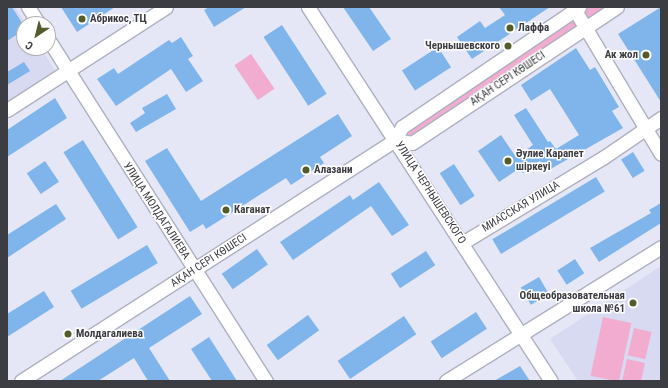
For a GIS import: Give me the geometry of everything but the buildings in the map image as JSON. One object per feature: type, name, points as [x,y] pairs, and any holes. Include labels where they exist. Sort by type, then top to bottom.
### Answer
[{"type":"street","points":[[28,7],[34,16]]},
{"type":"street","points":[[7,110],[68,72],[166,7]]},
{"type":"street","name":"УЛИЦА ЧЕРНЫШЕВСКОГО","points":[[308,7],[396,140],[551,381]]},
{"type":"street","name":"АҚАН СЕРІ КӨШЕСІ","points":[[396,140],[412,143],[618,7]]},
{"type":"street","points":[[576,8],[661,154]]},
{"type":"street","name":"АҚАН СЕРІ КӨШЕСІ","points":[[21,381],[396,140],[402,127],[576,8]]},
{"type":"street","name":"УЛИЦА МОЛДАГАЛИЕВА","points":[[56,52],[194,271],[266,381]]},
{"type":"street","name":"МИАССКАЯ УЛИЦА","points":[[462,243],[604,157],[661,118]]},
{"type":"street","points":[[446,381],[520,333],[661,247]]},
{"type":"shaded area","points":[[7,7],[15,7],[21,16],[16,16],[16,56],[46,56],[56,72],[7,103]]},
{"type":"shaded area","points":[[586,7],[610,7],[588,21],[582,10]]},
{"type":"shaded area","points":[[573,16],[578,27],[412,137],[402,135],[406,128]]},
{"type":"shaded area","points":[[251,54],[274,89],[258,100],[234,65]]},
{"type":"shaded area","name":"Общеобразовательная школа №61","points":[[661,266],[661,381],[578,381],[550,339]]},
{"type":"shaded area","points":[[603,317],[631,323],[619,381],[591,376]]},
{"type":"shaded area","points":[[634,328],[652,332],[645,359],[628,355]]},
{"type":"shaded area","points":[[627,359],[645,363],[641,381],[622,381]]},
{"type":"place","name":"Абрикос, ТЦ","points":[[82,19]]},
{"type":"place","name":"Лаффа","points":[[510,28]]},
{"type":"place","name":"Чернышевского","points":[[508,46]]},
{"type":"place","name":"Ак жол","points":[[646,55]]},
{"type":"place","name":"Әулие Карапет шіркеуі","points":[[508,161]]},
{"type":"place","name":"Алазани","points":[[306,170]]},
{"type":"place","name":"Каганат","points":[[226,210]]},
{"type":"place","name":"Общеобразовательная школа №61","points":[[633,303]]},
{"type":"place","name":"Молдагалиева","points":[[68,334]]}]
